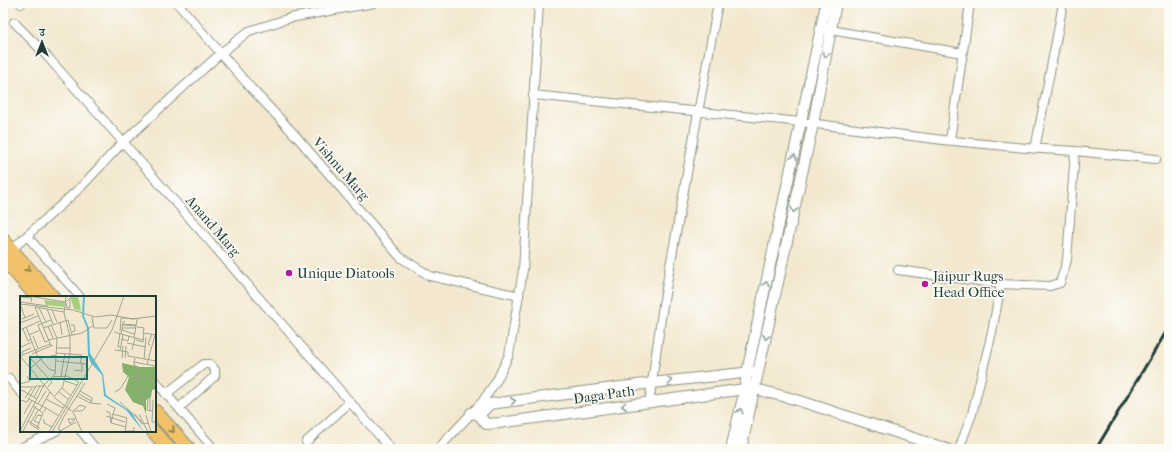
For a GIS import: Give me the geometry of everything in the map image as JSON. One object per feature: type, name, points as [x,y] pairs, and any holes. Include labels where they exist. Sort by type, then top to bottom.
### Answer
[{"type":"highway","points":[[5,251],[36,296]]},
{"type":"highway","points":[[5,251],[52,296]]},
{"type":"highway","points":[[156,412],[189,449]]},
{"type":"highway","points":[[154,432],[169,449]]},
{"type":"street","name":"Vishnu Marg","points":[[177,3],[220,53],[296,136],[400,257],[430,276],[519,296]]},
{"type":"street","points":[[5,251],[27,236],[82,186],[123,142],[220,53],[249,30],[290,18],[374,3]]},
{"type":"street","points":[[475,414],[497,380],[509,356],[519,296],[523,270],[539,3]]},
{"type":"street","points":[[649,403],[664,305],[718,3]]},
{"type":"street","points":[[731,449],[750,389],[758,372],[813,124],[826,29],[826,3]]},
{"type":"street","points":[[741,449],[750,389],[747,372],[801,122],[826,29],[836,3]]},
{"type":"street","points":[[950,140],[970,3]]},
{"type":"street","points":[[1035,148],[1056,46],[1063,3]]},
{"type":"street","name":"Anand Marg","points":[[14,22],[45,54],[123,142],[391,449]]},
{"type":"street","points":[[826,29],[962,53]]},
{"type":"street","points":[[533,95],[801,122],[950,140],[1156,159]]},
{"type":"street","points":[[898,270],[1001,284],[1050,286],[1060,283],[1068,260],[1075,151]]},
{"type":"street","points":[[27,236],[79,296]]},
{"type":"street","points":[[959,449],[972,414],[992,332],[1001,284]]},
{"type":"street","points":[[166,394],[204,364],[210,364],[215,370],[215,376],[179,408]]},
{"type":"street","points":[[438,449],[475,414],[490,404],[652,383],[758,372]]},
{"type":"street","points":[[8,378],[20,392]]},
{"type":"street","points":[[156,382],[214,449]]},
{"type":"street","points":[[750,389],[794,399],[946,449]]},
{"type":"street","name":"Daga Path","points":[[475,414],[486,424],[499,423],[750,389]]},
{"type":"street","points":[[306,442],[350,402]]},
{"type":"street","points":[[18,449],[52,432]]},
{"type":"street","points":[[82,432],[96,449]]},
{"type":"railway","points":[[1096,449],[1169,327]]},
{"type":"place","name":"Unique Diatools","points":[[289,273]]},
{"type":"place","name":"Jaipur Rugs Head Office","points":[[925,284]]}]
